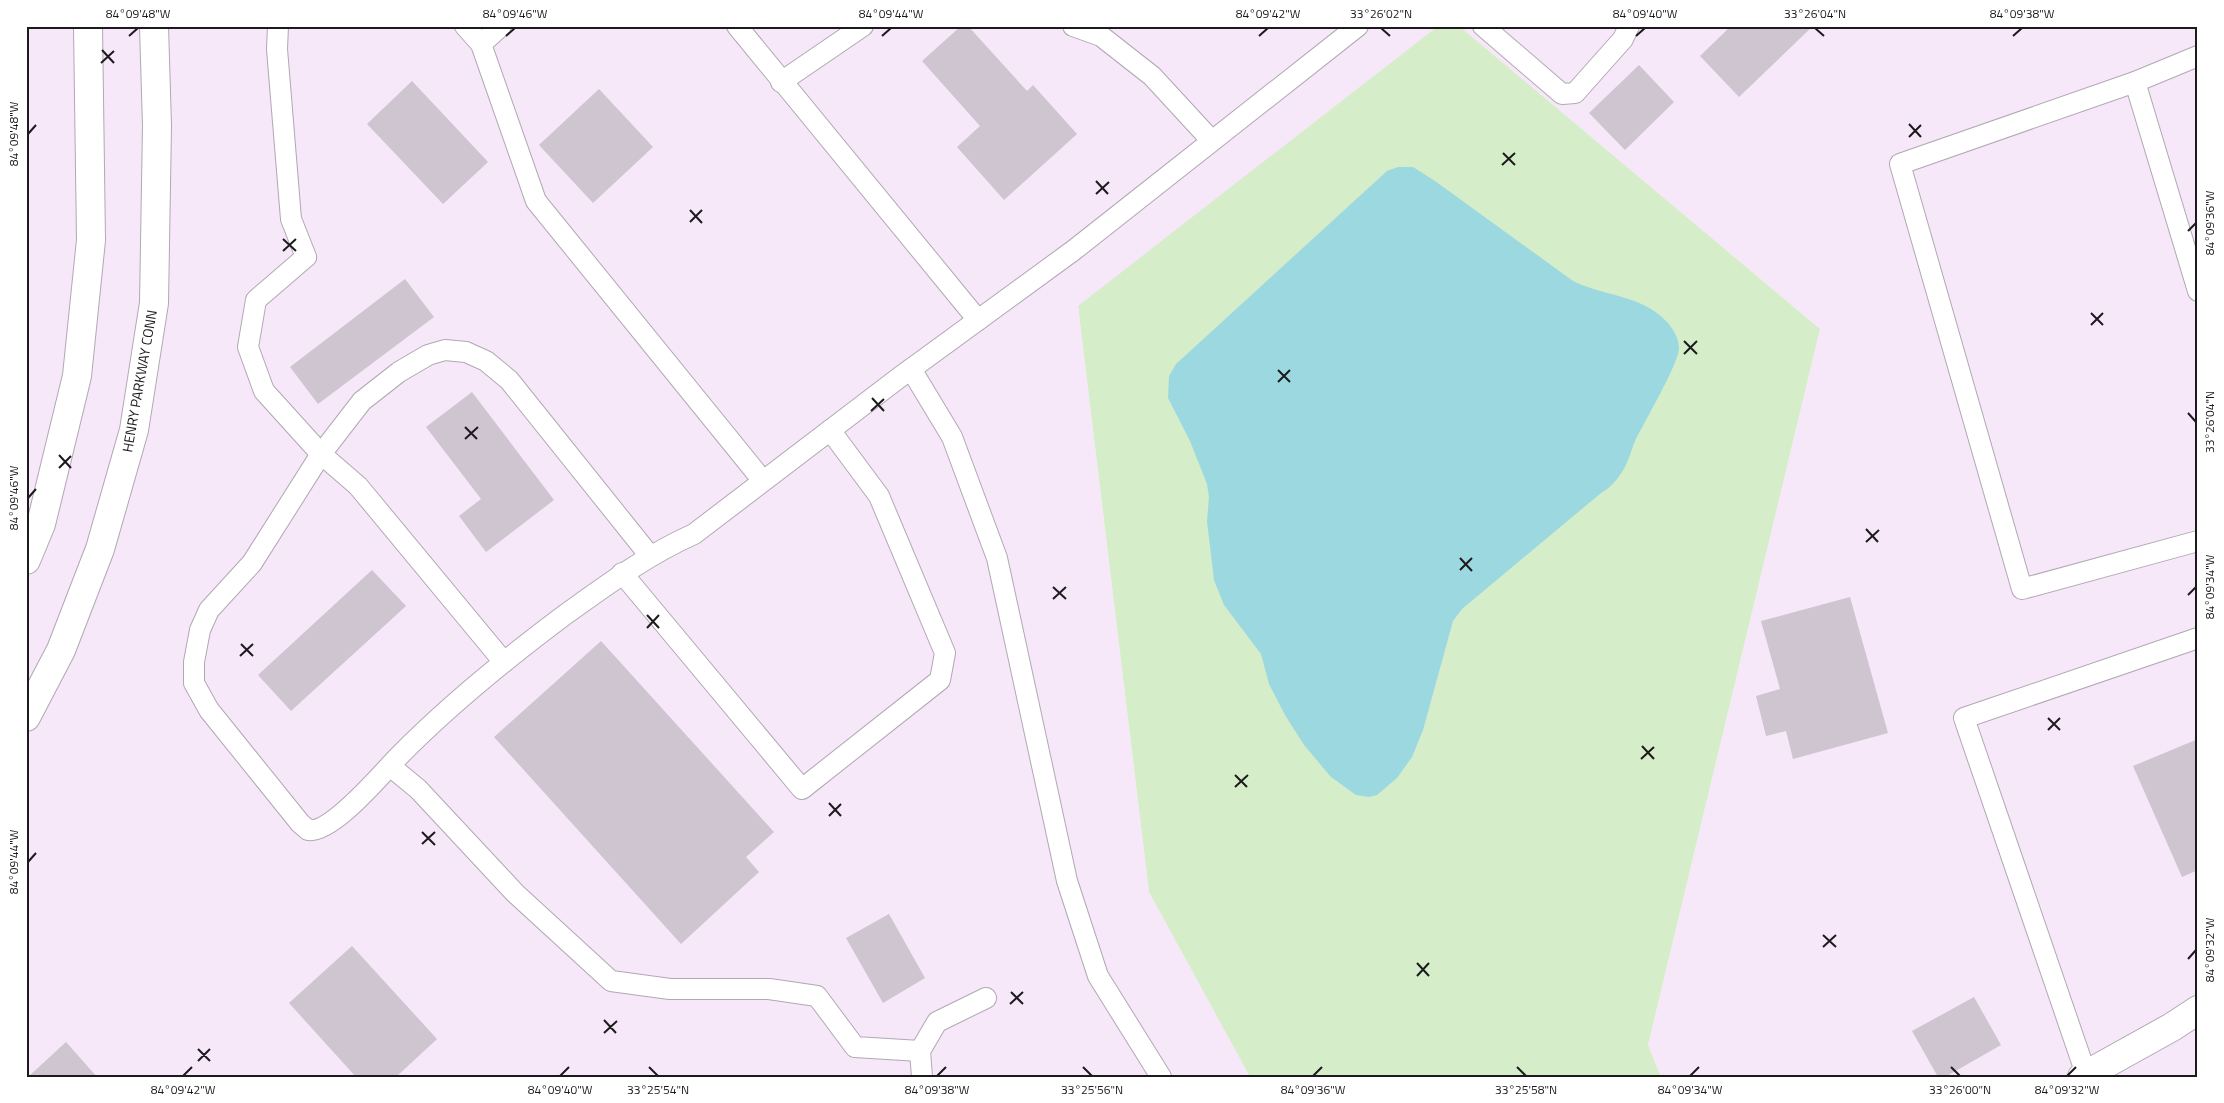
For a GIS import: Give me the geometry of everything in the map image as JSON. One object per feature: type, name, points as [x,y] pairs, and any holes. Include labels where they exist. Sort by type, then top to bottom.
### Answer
[{"type":"street","points":[[26,560],[41,524],[77,376],[91,240],[88,26]]},
{"type":"street","name":"HENRY PARKWAY CONN","points":[[26,717],[61,650],[100,548],[134,430],[154,303],[157,126],[154,26]]},
{"type":"street","points":[[2084,1076],[2198,1010]]},
{"type":"lane","points":[[278,26],[277,49],[282,124],[291,219],[306,257],[256,300],[248,347],[264,391],[321,454],[358,486],[503,661]]},
{"type":"lane","points":[[465,26],[481,44],[536,201],[763,480]]},
{"type":"lane","points":[[481,44],[501,26]]},
{"type":"lane","points":[[737,26],[978,320]]},
{"type":"lane","points":[[781,82],[863,26]]},
{"type":"lane","points":[[1073,26],[1101,36],[1152,76],[1211,140]]},
{"type":"lane","points":[[650,556],[509,380],[486,361],[466,352],[445,350],[428,355],[399,372],[362,401],[321,454],[252,563],[209,610],[200,630],[194,662],[194,683],[209,710],[308,830],[319,830],[354,804],[429,726],[503,661],[622,573],[650,556],[694,534],[911,369],[1074,250],[1211,140],[1358,26]]},
{"type":"lane","points":[[1483,26],[1562,94],[1575,93],[1626,33]]},
{"type":"lane","points":[[2198,56],[2135,82],[1900,164],[2022,589],[2198,541]]},
{"type":"lane","points":[[2135,82],[2198,291]]},
{"type":"lane","points":[[911,369],[952,437],[997,558],[1067,882],[1098,976],[1161,1077]]},
{"type":"lane","points":[[622,573],[802,789],[940,680],[945,653],[878,496],[830,430]]},
{"type":"lane","points":[[2084,1076],[1964,718],[2198,638]]},
{"type":"lane","points":[[390,766],[418,788],[515,893],[611,981],[670,989],[769,989],[817,996],[855,1047],[920,1052]]},
{"type":"lane","points":[[922,1077],[920,1052],[937,1022],[986,998]]},
{"type":"shaded area","points":[[26,26],[1438,26],[1078,307],[1149,892],[1250,1077],[26,1077]]},
{"type":"shaded area","points":[[1459,26],[2198,26],[2198,1077],[1661,1077],[1648,1045],[1820,329]]},
{"type":"green space","points":[[1438,26],[1459,26],[1820,329],[1648,1045],[1661,1077],[1250,1077],[1149,892],[1078,306]]},
{"type":"water","points":[[1398,167],[1413,167],[1435,181],[1573,281],[1634,301],[1656,312],[1673,330],[1679,348],[1673,366],[1635,441],[1628,461],[1615,481],[1462,609],[1453,621],[1423,730],[1412,757],[1397,778],[1377,795],[1369,797],[1356,795],[1331,777],[1304,745],[1285,715],[1269,684],[1261,654],[1224,605],[1214,580],[1207,521],[1209,497],[1207,484],[1190,441],[1168,398],[1169,376],[1176,364],[1387,171]]},
{"type":"building","points":[[961,26],[968,26],[1027,91],[1033,85],[1077,134],[1004,200],[957,147],[980,126],[922,61]]},
{"type":"building","points":[[1731,26],[1813,26],[1739,97],[1700,56]]},
{"type":"building","points":[[1639,65],[1674,102],[1625,150],[1589,113]]},
{"type":"building","points":[[412,81],[488,162],[443,204],[367,124]]},
{"type":"building","points":[[599,89],[653,147],[593,203],[539,145]]},
{"type":"building","points":[[405,279],[434,317],[318,404],[290,367]]},
{"type":"building","points":[[472,392],[554,500],[486,552],[459,516],[481,499],[426,427]]},
{"type":"building","points":[[372,570],[406,606],[291,711],[258,675]]},
{"type":"building","points":[[1850,597],[1888,733],[1793,759],[1786,731],[1766,736],[1756,696],[1780,689],[1761,621]]},
{"type":"building","points":[[601,641],[774,832],[746,857],[759,872],[681,944],[494,737]]},
{"type":"building","points":[[2198,739],[2198,870],[2182,877],[2133,766]]},
{"type":"building","points":[[889,914],[925,978],[883,1003],[846,938]]},
{"type":"building","points":[[352,946],[437,1039],[396,1077],[356,1077],[289,1003]]},
{"type":"building","points":[[1974,997],[2001,1045],[1945,1077],[1938,1077],[1912,1031]]},
{"type":"building","points":[[66,1042],[97,1077],[28,1077]]}]
